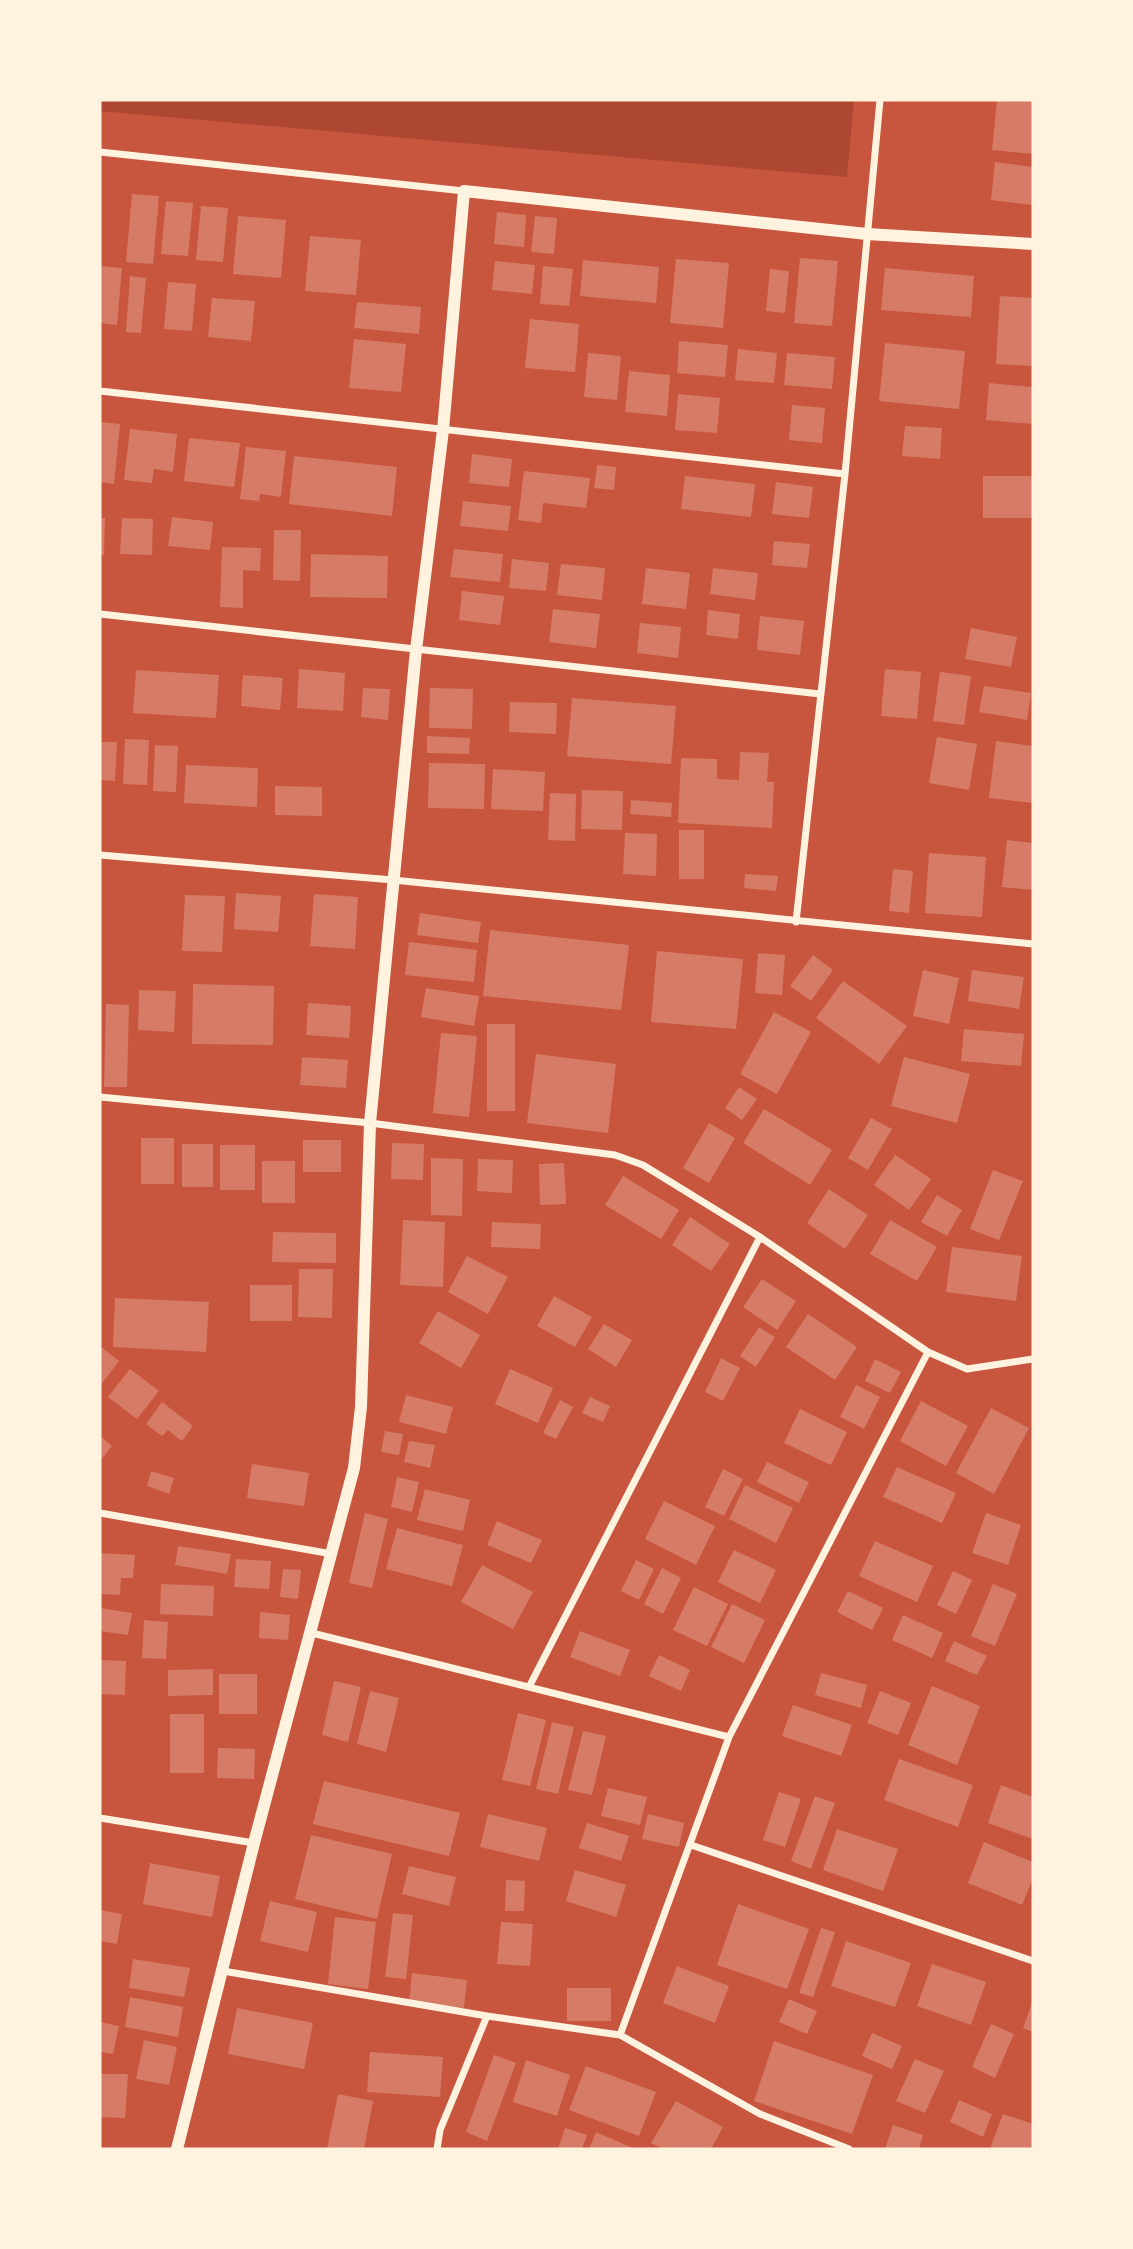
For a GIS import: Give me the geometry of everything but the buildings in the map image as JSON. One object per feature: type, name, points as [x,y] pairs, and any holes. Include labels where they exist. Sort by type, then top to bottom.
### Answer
[{"type":"street","points":[[796,922],[845,474],[880,100]]},
{"type":"street","points":[[100,152],[867,234],[1033,244]]},
{"type":"street","points":[[177,2149],[254,1843],[354,1468],[361,1407],[370,1123],[416,650],[443,430],[464,191]]},
{"type":"street","points":[[100,391],[845,474]]},
{"type":"street","points":[[100,614],[820,694]]},
{"type":"street","points":[[100,855],[393,880],[1033,944]]},
{"type":"street","points":[[100,1097],[370,1123],[615,1155],[643,1165],[760,1237],[928,1352],[967,1369],[1033,1359]]},
{"type":"street","points":[[529,1687],[760,1237]]},
{"type":"street","points":[[620,2035],[729,1737],[928,1352]]},
{"type":"street","points":[[100,1513],[332,1554]]},
{"type":"street","points":[[312,1633],[729,1737]]},
{"type":"street","points":[[100,1818],[254,1843]]},
{"type":"street","points":[[691,1845],[1033,1961]]},
{"type":"street","points":[[223,1971],[487,2016],[620,2035],[760,2114],[849,2149]]},
{"type":"street","points":[[437,2149],[440,2130],[487,2016]]},
{"type":"shaded area","points":[[100,100],[854,100],[847,177],[100,111]]}]
